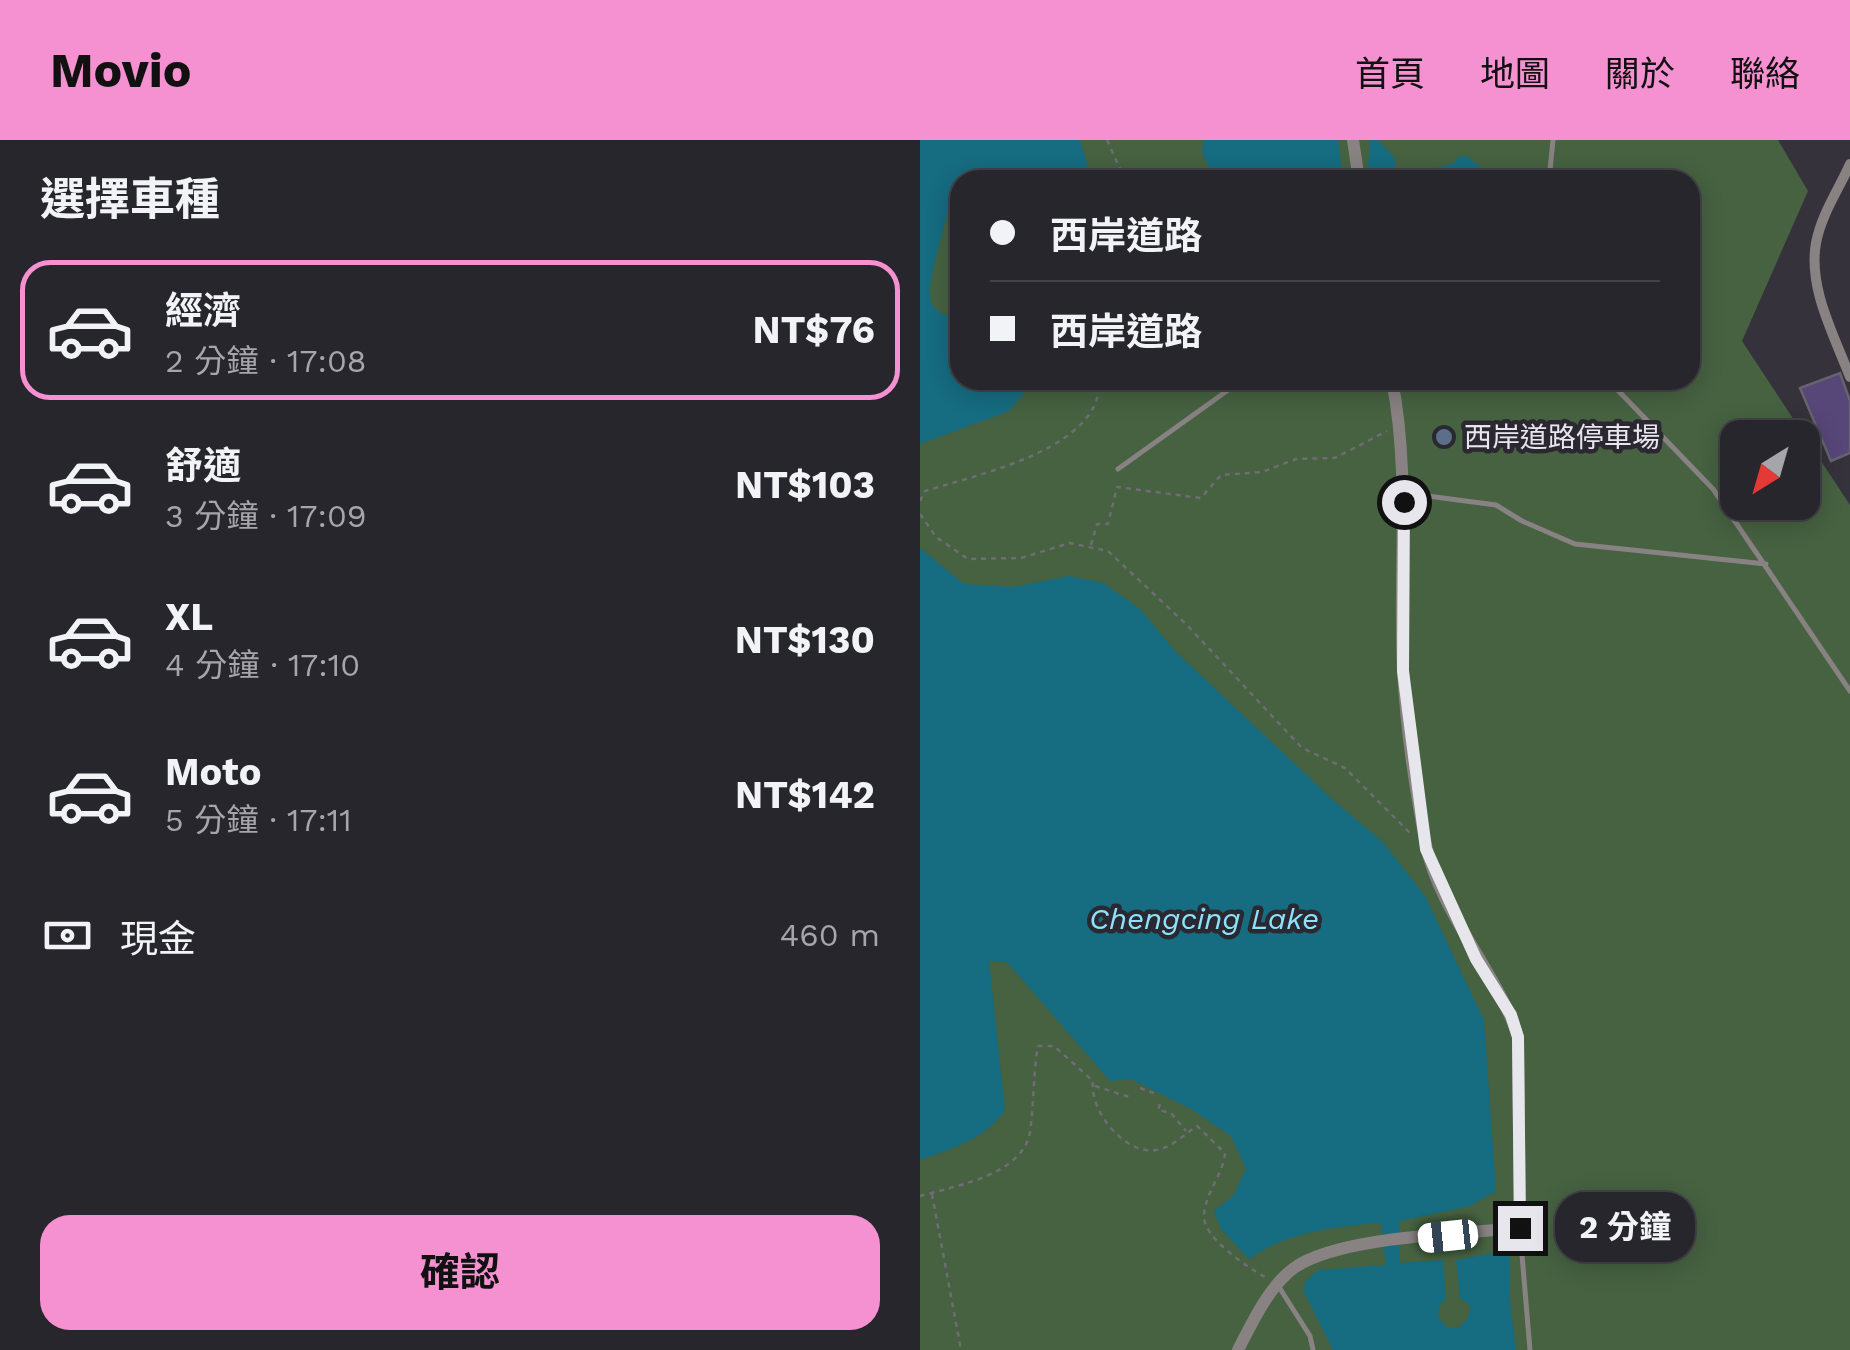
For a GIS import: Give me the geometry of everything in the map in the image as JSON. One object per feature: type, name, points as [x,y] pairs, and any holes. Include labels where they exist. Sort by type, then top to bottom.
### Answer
[{"type":"street","points":[[1353,140],[1357,170]]},
{"type":"street","points":[[1850,164],[1822,222],[1815,265],[1820,298],[1850,377]]},
{"type":"street","points":[[1238,1350],[1254,1317],[1292,1269],[1321,1254],[1371,1242],[1520,1228],[1518,1037],[1511,1015],[1476,959],[1426,849],[1403,671],[1403,492],[1393,390]]},
{"type":"lane","points":[[1551,170],[1553,140]]},
{"type":"lane","points":[[1118,469],[1229,390]]},
{"type":"lane","points":[[1618,390],[1713,488],[1850,691]]},
{"type":"lane","points":[[1403,492],[1496,505],[1522,522],[1575,544],[1766,564]]},
{"type":"lane","points":[[1520,1228],[1530,1350]]},
{"type":"lane","points":[[1278,1286],[1310,1336],[1313,1350]]},
{"type":"path","points":[[1107,140],[1121,170]]},
{"type":"path","points":[[920,501],[925,491],[1004,465],[1065,438],[1092,411],[1100,390]]},
{"type":"path","points":[[1091,545],[1097,524],[1108,524],[1117,487],[1201,498],[1221,475],[1262,472],[1296,459],[1335,458],[1397,426]]},
{"type":"path","points":[[920,514],[936,538],[968,559],[1021,558],[1070,543],[1108,551],[1174,612],[1302,748],[1346,768],[1415,838]]},
{"type":"path","points":[[920,1196],[1016,1160],[1030,1136],[1038,1046],[1054,1046],[1092,1085],[1128,1097],[1130,1094]]},
{"type":"path","points":[[1092,1085],[1091,1094],[1101,1115],[1125,1141],[1152,1151],[1197,1126],[1225,1153],[1204,1214],[1206,1229],[1242,1264],[1278,1286]]},
{"type":"path","points":[[1140,1088],[1156,1094]]},
{"type":"path","points":[[1160,1104],[1158,1110],[1171,1113],[1187,1133]]},
{"type":"path","points":[[932,1193],[960,1350]]},
{"type":"green space","points":[[920,140],[1778,140],[1808,191],[1742,341],[1794,420],[1720,420],[1720,520],[1820,520],[1820,459],[1850,505],[1850,1350],[920,1350]]},
{"type":"water","points":[[920,140],[1080,140],[1089,170],[950,170],[950,202],[933,269],[930,298],[938,311],[950,317],[950,390],[1027,390],[1009,411],[920,444]]},
{"type":"water","points":[[1204,140],[1338,140],[1342,170],[1210,170],[1202,152]]},
{"type":"water","points":[[1370,140],[1378,140],[1394,157],[1397,170],[1368,170]]},
{"type":"water","points":[[1459,156],[1468,157],[1485,170],[1424,170],[1453,164]]},
{"type":"water","name":"Chengcing Lake","points":[[920,548],[964,584],[1014,587],[1069,576],[1103,583],[1140,609],[1174,650],[1383,842],[1425,896],[1484,1020],[1496,1191],[1470,1206],[1400,1221],[1400,1263],[1443,1260],[1446,1298],[1438,1317],[1447,1327],[1458,1328],[1469,1317],[1469,1305],[1460,1298],[1456,1260],[1509,1250],[1509,1293],[1516,1350],[1333,1350],[1304,1292],[1305,1282],[1318,1270],[1386,1265],[1381,1223],[1295,1237],[1249,1259],[1221,1229],[1214,1211],[1233,1196],[1246,1169],[1231,1136],[1191,1109],[1131,1079],[1110,1081],[1007,962],[989,961],[1005,1110],[978,1136],[920,1160]]},
{"type":"building","points":[[1840,373],[1850,401],[1850,453],[1831,461],[1820,435],[1820,420],[1814,420],[1800,388]]},
{"type":"place","name":"西岸道路停車場","points":[[1444,437]]},
{"type":"route","points":[[1404,502],[1403,671],[1426,849],[1476,959],[1511,1015],[1518,1037],[1520,1228]]}]
